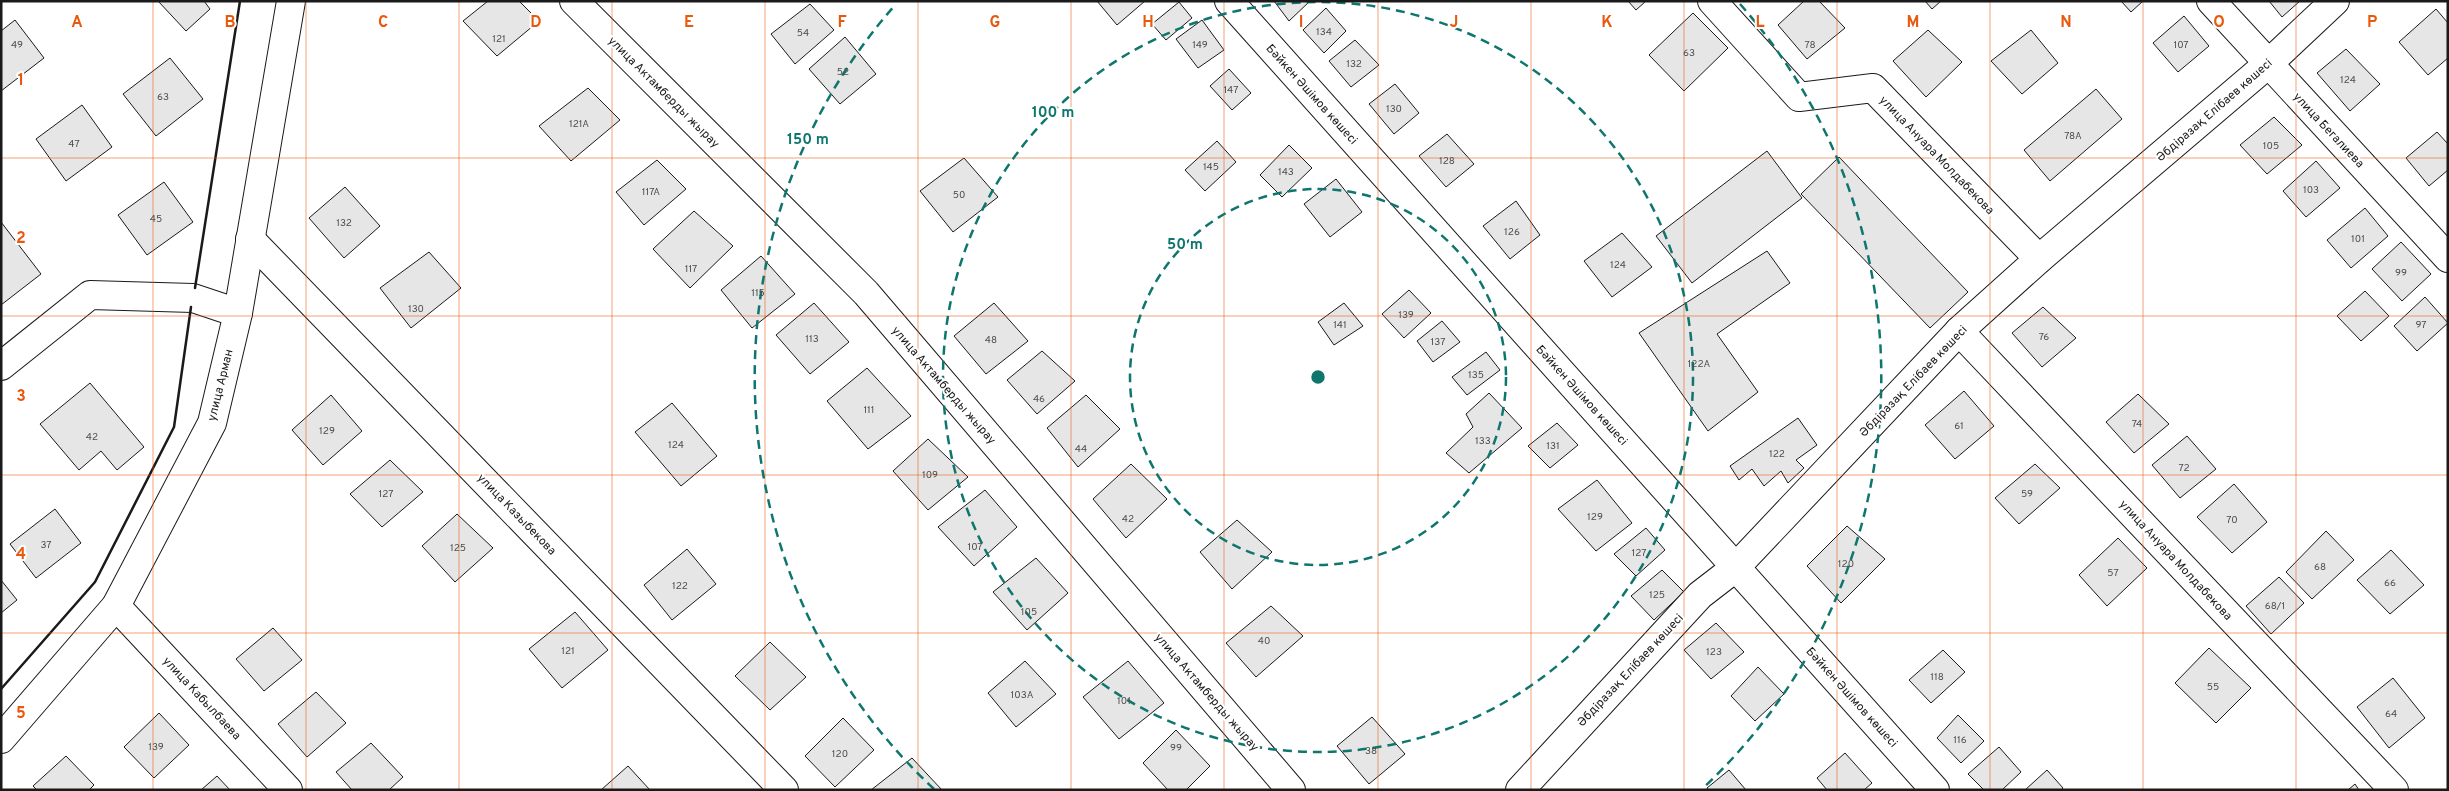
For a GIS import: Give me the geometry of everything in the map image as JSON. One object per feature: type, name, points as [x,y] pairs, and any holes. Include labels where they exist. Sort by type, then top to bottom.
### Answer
[{"type":"street","name":"улица Арман","points":[[1,739],[116,606],[212,423],[238,313],[291,1]]},
{"type":"street","name":"улица Актамберды жырау","points":[[574,1],[866,294],[1291,790]]},
{"type":"street","name":"Бәйкен Әшімов көшесі","points":[[1229,1],[1935,790]]},
{"type":"street","name":"улица Ануара Молдабекова","points":[[1712,1],[1800,97],[1872,88],[2039,259]]},
{"type":"street","name":"улица Бегалиева","points":[[2210,1],[2448,258]]},
{"type":"street","name":"Әбдіразақ Елібаев көшесі","points":[[1520,790],[1700,595],[1735,568],[1959,331],[2039,259],[2268,64],[2335,1]]},
{"type":"street","name":"улица Казыбекова","points":[[250,239],[784,790]]},
{"type":"street","points":[[1,366],[90,295],[193,298],[238,313]]},
{"type":"street","name":"улица Ануара Молдабекова","points":[[1959,331],[2394,790]]},
{"type":"street","name":"улица Кабылбаева","points":[[116,606],[288,790]]},
{"type":"building","points":[[158,1],[204,1],[210,9],[186,31]]},
{"type":"building","points":[[488,1],[519,1],[539,21],[497,56],[463,21]]},
{"type":"building","points":[[1097,1],[1145,1],[1117,25]]},
{"type":"building","points":[[1274,1],[1310,1],[1289,21]]},
{"type":"building","points":[[1628,1],[1646,1],[1636,10]]},
{"type":"building","points":[[1804,1],[1819,1],[1845,28],[1807,59],[1778,25]]},
{"type":"building","points":[[1925,1],[1941,1],[1932,9]]},
{"type":"building","points":[[2121,1],[2143,1],[2131,12]]},
{"type":"building","points":[[2269,1],[2300,1],[2282,17]]},
{"type":"building","points":[[1179,2],[1192,18],[1166,40],[1152,24]]},
{"type":"building","points":[[810,4],[834,30],[795,64],[771,34]]},
{"type":"building","points":[[1326,8],[1346,31],[1324,53],[1303,30]]},
{"type":"building","points":[[2436,9],[2448,23],[2448,58],[2428,75],[2399,42]]},
{"type":"building","points":[[1693,13],[1728,48],[1684,91],[1649,55]]},
{"type":"building","points":[[2184,16],[2209,46],[2178,72],[2153,43]]},
{"type":"building","points":[[15,20],[44,58],[1,91],[1,31]]},
{"type":"building","points":[[1202,20],[1224,50],[1198,68],[1176,39]]},
{"type":"building","points":[[1928,30],[1962,62],[1926,97],[1893,61]]},
{"type":"building","points":[[2031,30],[2058,63],[2022,94],[1991,61]]},
{"type":"building","points":[[845,37],[876,74],[840,104],[809,69]]},
{"type":"building","points":[[1355,40],[1379,65],[1351,87],[1329,61]]},
{"type":"building","points":[[2346,49],[2380,84],[2350,111],[2317,73]]},
{"type":"building","points":[[170,58],[203,99],[156,136],[123,94]]},
{"type":"building","points":[[1229,69],[1251,93],[1232,110],[1210,86]]},
{"type":"building","points":[[1395,84],[1419,113],[1394,134],[1369,104]]},
{"type":"building","points":[[588,88],[620,120],[571,161],[539,126]]},
{"type":"building","points":[[2096,89],[2122,119],[2050,181],[2024,150]]},
{"type":"building","points":[[82,105],[112,147],[66,181],[36,139]]},
{"type":"building","points":[[2274,117],[2302,145],[2267,174],[2240,145]]},
{"type":"building","points":[[2437,132],[2448,144],[2448,170],[2429,186],[2406,158]]},
{"type":"building","points":[[1447,134],[1474,164],[1446,187],[1419,156]]},
{"type":"building","points":[[1217,141],[1236,162],[1205,191],[1185,170]]},
{"type":"building","points":[[1289,145],[1312,168],[1282,197],[1260,175]]},
{"type":"building","points":[[1767,151],[1802,198],[1692,283],[1656,236]]},
{"type":"building","points":[[1839,157],[1968,292],[1930,328],[1801,194]]},
{"type":"building","points":[[964,158],[998,197],[953,232],[920,191]]},
{"type":"building","points":[[657,160],[686,189],[644,225],[616,192]]},
{"type":"building","points":[[2316,161],[2340,188],[2306,217],[2283,191]]},
{"type":"building","points":[[1336,179],[1362,212],[1330,237],[1304,204]]},
{"type":"building","points":[[164,182],[193,222],[147,255],[118,215]]},
{"type":"building","points":[[345,187],[380,226],[344,258],[309,218]]},
{"type":"building","points":[[1516,201],[1540,235],[1510,259],[1483,226]]},
{"type":"building","points":[[2365,208],[2388,236],[2351,268],[2327,240]]},
{"type":"building","points":[[694,211],[733,246],[690,288],[653,249]]},
{"type":"building","points":[[1,222],[41,274],[1,305]]},
{"type":"building","points":[[1622,233],[1652,267],[1612,297],[1584,261]]},
{"type":"building","points":[[2401,242],[2431,274],[2402,301],[2372,269]]},
{"type":"building","points":[[1767,251],[1790,283],[1717,334],[1758,392],[1708,431],[1639,333]]},
{"type":"building","points":[[429,252],[461,288],[411,328],[380,288]]},
{"type":"building","points":[[761,256],[795,294],[752,328],[721,290]]},
{"type":"building","points":[[1409,290],[1431,313],[1404,338],[1382,314]]},
{"type":"building","points":[[2365,291],[2389,316],[2361,341],[2337,316]]},
{"type":"building","points":[[2425,297],[2448,323],[2417,351],[2394,326]]},
{"type":"building","points":[[814,303],[849,342],[810,374],[776,335]]},
{"type":"building","points":[[994,303],[1028,341],[986,374],[954,336]]},
{"type":"building","points":[[1344,303],[1363,326],[1334,345],[1318,322]]},
{"type":"building","points":[[2043,307],[2076,338],[2042,367],[2012,333]]},
{"type":"building","points":[[1442,321],[1460,342],[1433,362],[1417,341]]},
{"type":"building","points":[[1042,351],[1075,381],[1037,414],[1007,380]]},
{"type":"building","points":[[1486,352],[1500,370],[1467,395],[1452,377]]},
{"type":"building","points":[[867,368],[911,416],[868,449],[827,401]]},
{"type":"building","points":[[90,383],[144,447],[117,470],[101,451],[79,470],[40,424]]},
{"type":"building","points":[[1964,391],[1994,426],[1955,459],[1925,425]]},
{"type":"building","points":[[1489,393],[1522,428],[1469,473],[1446,453],[1473,427],[1466,414]]},
{"type":"building","points":[[2138,394],[2169,424],[2134,453],[2106,422]]},
{"type":"building","points":[[331,395],[362,431],[323,465],[292,430]]},
{"type":"building","points":[[1086,395],[1120,429],[1078,467],[1047,428]]},
{"type":"building","points":[[672,403],[717,456],[681,486],[635,432]]},
{"type":"building","points":[[1798,418],[1817,445],[1796,460],[1804,468],[1788,483],[1781,471],[1764,486],[1752,469],[1739,480],[1730,466]]},
{"type":"building","points":[[1557,423],[1578,445],[1550,468],[1528,446]]},
{"type":"building","points":[[2187,436],[2216,469],[2180,498],[2152,465]]},
{"type":"building","points":[[928,439],[968,477],[928,510],[893,471]]},
{"type":"building","points":[[390,460],[423,492],[382,527],[350,494]]},
{"type":"building","points":[[1131,464],[1167,499],[1126,538],[1093,499]]},
{"type":"building","points":[[2035,464],[2060,488],[2019,524],[1995,498]]},
{"type":"building","points":[[1597,480],[1632,523],[1596,551],[1558,509]]},
{"type":"building","points":[[2234,484],[2267,522],[2232,553],[2197,517]]},
{"type":"building","points":[[985,490],[1017,527],[974,566],[938,527]]},
{"type":"building","points":[[55,509],[81,543],[36,578],[10,544]]},
{"type":"building","points":[[457,514],[493,548],[455,582],[422,546]]},
{"type":"building","points":[[1237,520],[1272,552],[1232,589],[1200,552]]},
{"type":"building","points":[[1847,526],[1885,559],[1841,603],[1807,566]]},
{"type":"building","points":[[1646,528],[1665,550],[1636,576],[1614,554]]},
{"type":"building","points":[[2326,531],[2354,560],[2312,599],[2286,572]]},
{"type":"building","points":[[2118,538],[2147,568],[2107,606],[2079,575]]},
{"type":"building","points":[[687,549],[716,584],[672,620],[644,585]]},
{"type":"building","points":[[2391,550],[2424,585],[2390,614],[2357,580]]},
{"type":"building","points":[[1036,558],[1068,593],[1027,630],[993,592]]},
{"type":"building","points":[[1662,570],[1684,592],[1654,620],[1631,596]]},
{"type":"building","points":[[2279,577],[2304,603],[2271,634],[2246,606]]},
{"type":"building","points":[[1,580],[17,600],[1,613]]},
{"type":"building","points":[[1271,606],[1303,636],[1256,677],[1226,643]]},
{"type":"building","points":[[575,612],[608,650],[562,688],[529,649]]},
{"type":"building","points":[[1716,623],[1744,652],[1711,679],[1684,650]]},
{"type":"building","points":[[273,628],[302,660],[264,691],[236,659]]},
{"type":"building","points":[[770,642],[806,677],[770,710],[735,676]]},
{"type":"building","points":[[2209,648],[2251,688],[2216,723],[2175,683]]},
{"type":"building","points":[[1943,650],[1965,672],[1931,703],[1909,680]]},
{"type":"building","points":[[1025,661],[1056,694],[1016,727],[988,693]]},
{"type":"building","points":[[1128,661],[1164,703],[1119,739],[1083,697]]},
{"type":"building","points":[[1758,667],[1784,694],[1755,721],[1731,696]]},
{"type":"building","points":[[2393,678],[2425,718],[2389,748],[2357,707]]},
{"type":"building","points":[[316,692],[346,723],[307,757],[278,724]]},
{"type":"building","points":[[159,713],[189,745],[154,778],[124,747]]},
{"type":"building","points":[[1958,715],[1984,741],[1961,763],[1937,738]]},
{"type":"building","points":[[1372,717],[1405,754],[1369,784],[1337,746]]},
{"type":"building","points":[[843,718],[874,750],[835,787],[805,756]]},
{"type":"building","points":[[1176,730],[1210,766],[1186,790],[1168,790],[1143,763]]},
{"type":"building","points":[[371,743],[403,777],[389,790],[352,790],[336,772]]},
{"type":"building","points":[[1999,747],[2021,772],[2002,790],[1984,790],[1968,774]]},
{"type":"building","points":[[1845,753],[1872,783],[1864,790],[1827,790],[1817,778]]},
{"type":"building","points":[[66,756],[94,785],[89,790],[37,790],[33,786]]},
{"type":"building","points":[[912,758],[942,790],[871,790]]},
{"type":"building","points":[[628,766],[650,790],[601,790]]},
{"type":"building","points":[[1729,770],[1746,790],[1708,790],[1707,788]]},
{"type":"building","points":[[2047,770],[2063,788],[2061,790],[2025,790]]},
{"type":"building","points":[[217,776],[230,790],[201,790]]},
{"type":"building","points":[[2355,784],[2359,790],[2348,790]]},
{"type":"wall","points":[[195,288],[240,1]]},
{"type":"wall","points":[[1,689],[95,582],[174,427],[191,307]]}]
